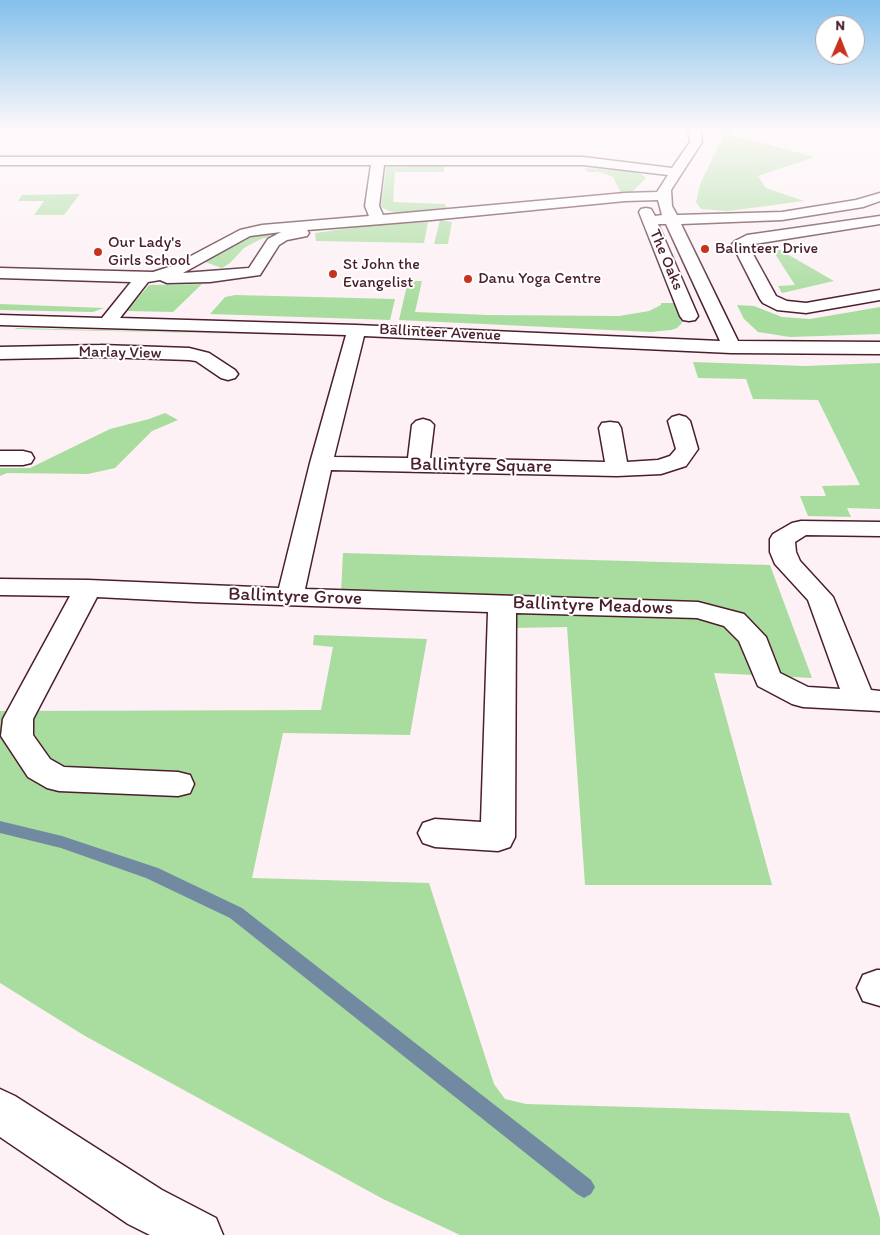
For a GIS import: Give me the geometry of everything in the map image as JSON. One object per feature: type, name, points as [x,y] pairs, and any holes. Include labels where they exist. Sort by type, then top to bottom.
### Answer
[{"type":"street","points":[[375,186],[372,206],[378,220]]},
{"type":"street","points":[[667,186],[664,190],[666,206],[731,347]]},
{"type":"street","points":[[107,323],[149,277],[178,269],[245,233],[262,229],[378,220],[476,216],[624,197],[664,196]]},
{"type":"street","name":"The Oaks","points":[[710,300],[686,308],[648,216],[672,220],[782,216],[858,204],[880,197]]},
{"type":"street","points":[[880,220],[747,240],[740,244],[769,299],[783,306],[806,308],[880,295]]},
{"type":"street","points":[[250,289],[248,284],[254,272],[274,242],[283,236],[311,232]]},
{"type":"street","points":[[0,273],[195,278],[254,272]]},
{"type":"street","name":"Ballinteer Avenue","points":[[0,320],[356,330],[731,347],[880,348]]},
{"type":"street","points":[[290,597],[321,463],[356,330]]},
{"type":"street","name":"Marlay View","points":[[3,355],[100,351],[189,354],[202,357],[228,374]]},
{"type":"street","name":"Ballintyre Square","points":[[321,463],[641,470],[661,468],[678,462],[687,449],[679,421]]},
{"type":"street","points":[[418,465],[423,425]]},
{"type":"street","points":[[610,428],[617,469]]},
{"type":"street","points":[[0,458],[23,458]]},
{"type":"street","points":[[870,700],[820,597],[788,564],[783,552],[782,539],[801,528],[877,535]]},
{"type":"street","name":"Ballintyre Grove","points":[[0,588],[88,588],[290,597],[502,603]]},
{"type":"street","points":[[88,588],[18,719],[18,736],[39,768],[59,779],[178,784]]},
{"type":"street","name":"Ballintyre Meadows","points":[[435,834],[498,837],[502,603],[698,610],[734,620],[752,638],[768,679],[803,697],[870,700]]},
{"type":"street","points":[[0,1111],[145,1207],[199,1235]]},
{"type":"green space","points":[[384,186],[394,186],[393,202],[445,204],[446,207],[452,209],[412,214],[389,211],[381,207]]},
{"type":"green space","points":[[617,186],[638,186],[630,194],[622,195]]},
{"type":"green space","points":[[700,186],[764,186],[766,188],[804,201],[728,211],[701,209],[696,202]]},
{"type":"green space","points":[[80,194],[64,215],[34,215],[44,201],[18,201],[22,195]]},
{"type":"green space","points":[[440,220],[452,222],[448,244],[434,244]]},
{"type":"green space","points":[[428,222],[424,243],[316,241],[315,233],[365,226]]},
{"type":"green space","points":[[332,227],[290,232],[261,239],[244,248],[230,263],[222,268],[205,262],[245,239],[262,233]]},
{"type":"green space","points":[[768,243],[834,281],[782,293],[778,286],[795,285]]},
{"type":"green space","points":[[408,281],[422,281],[415,312],[488,315],[619,316],[649,311],[661,305],[661,303],[674,303],[682,323],[677,328],[671,330],[651,332],[399,320]]},
{"type":"green space","points":[[202,284],[173,312],[127,311],[149,285]]},
{"type":"green space","points":[[235,295],[395,299],[390,320],[210,314],[225,297]]},
{"type":"green space","points":[[0,304],[104,308],[93,312],[0,310]]},
{"type":"green space","points":[[737,305],[754,306],[782,317],[810,319],[880,307],[880,334],[790,337],[758,332],[744,319]]},
{"type":"green space","points":[[16,328],[298,335],[15,329]]},
{"type":"green space","points":[[693,362],[805,366],[880,363],[880,509],[847,508],[851,517],[808,516],[800,496],[826,496],[822,486],[860,485],[818,400],[753,399],[746,379],[698,378]]},
{"type":"green space","points":[[165,413],[178,420],[152,431],[115,468],[88,474],[7,473],[0,476],[0,468],[30,468],[110,429]]},
{"type":"green space","points":[[343,553],[770,565],[812,678],[714,673],[772,885],[585,885],[567,627],[513,628],[510,597],[341,592]]},
{"type":"green space","points":[[314,635],[427,639],[410,735],[283,733],[252,878],[429,883],[494,1084],[505,1099],[526,1104],[849,1113],[880,1218],[880,1235],[460,1235],[383,1199],[85,1036],[0,983],[0,711],[321,710],[333,647],[313,645]]},
{"type":"waterway","points":[[0,827],[62,842],[152,873],[236,913],[584,1187]]},
{"type":"place","name":"Balinteer Drive","points":[[705,249]]},
{"type":"place","name":"Our Lady's Girls School","points":[[98,252]]},
{"type":"place","name":"St John the Evangelist","points":[[333,274]]},
{"type":"place","name":"Danu Yoga Centre","points":[[468,279]]}]
